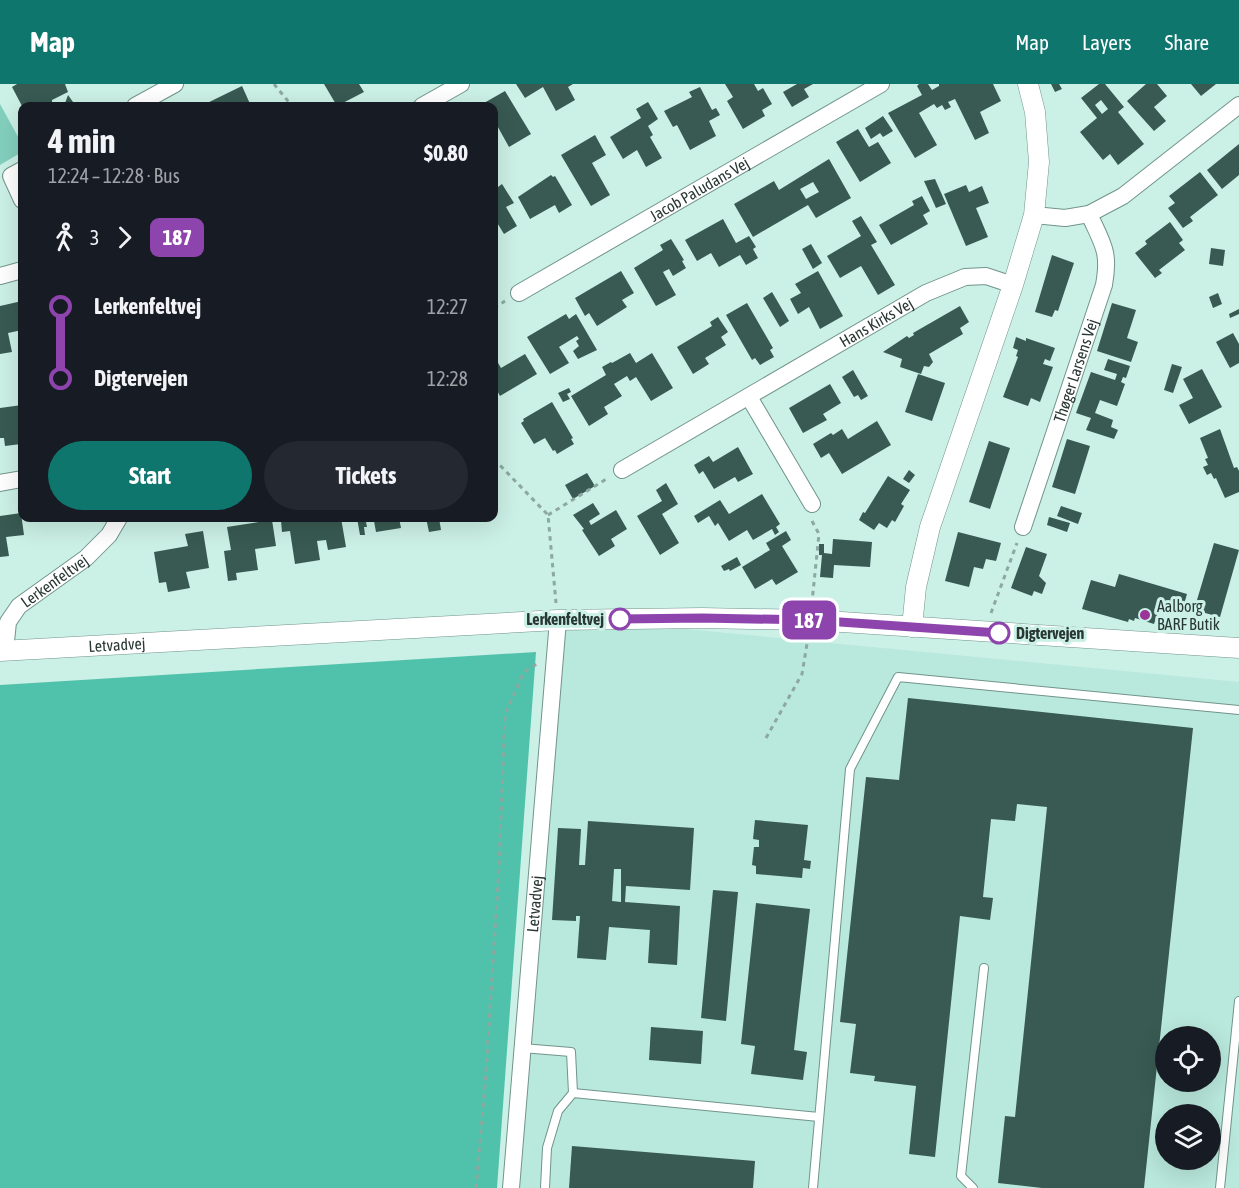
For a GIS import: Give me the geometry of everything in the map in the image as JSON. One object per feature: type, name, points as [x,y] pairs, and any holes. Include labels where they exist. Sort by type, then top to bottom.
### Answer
[{"type":"street","points":[[142,102],[175,84]]},
{"type":"street","points":[[429,102],[461,84]]},
{"type":"street","name":"Jacob Paludans Vej","points":[[519,293],[881,84]]},
{"type":"street","points":[[912,627],[916,587],[930,527],[1013,285],[1034,215],[1039,162],[1035,112],[1028,84]]},
{"type":"street","points":[[1034,215],[1065,218],[1089,214],[1123,196],[1239,105]]},
{"type":"street","points":[[18,172],[11,176],[18,191]]},
{"type":"street","name":"Thøger Larsens Vej","points":[[1023,527],[1104,285],[1108,262],[1089,214]]},
{"type":"street","points":[[0,276],[18,271]]},
{"type":"street","name":"Hans Kirks Vej","points":[[622,470],[936,289],[965,277],[986,276],[1013,285]]},
{"type":"street","points":[[749,397],[813,504]]},
{"type":"street","points":[[0,483],[18,480]]},
{"type":"street","name":"Lerkenfeltvej","points":[[2,651],[8,622],[19,606],[86,558],[109,535],[117,522]]},
{"type":"street","name":"Letvadvej","points":[[2,651],[558,620],[702,618],[800,620],[1239,648]]},
{"type":"street","name":"Letvadvej","points":[[511,1188],[558,620]]},
{"type":"lane","points":[[813,1188],[850,769],[898,677],[1239,710]]},
{"type":"lane","points":[[973,1188],[961,1176],[984,968]]},
{"type":"lane","points":[[1220,1188],[1239,1001]]},
{"type":"lane","points":[[521,1048],[571,1052],[573,1093],[558,1111],[555,1120],[547,1148],[544,1188]]},
{"type":"lane","points":[[573,1093],[819,1117]]},
{"type":"path","points":[[274,84],[289,102]]},
{"type":"path","points":[[498,463],[548,515],[558,620]]},
{"type":"path","points":[[548,515],[622,470]]},
{"type":"path","points":[[989,632],[990,616],[1023,527]]},
{"type":"path","points":[[476,1188],[499,878],[505,714],[524,672],[555,653]]},
{"type":"shaded area","points":[[0,104],[18,137],[18,154],[0,165]]},
{"type":"shaded area","points":[[559,617],[1239,682],[1239,1188],[519,1188]]},
{"type":"green space","points":[[536,652],[497,1188],[0,1188],[0,685]]},
{"type":"building","points":[[17,84],[65,84],[68,92],[52,102],[20,102],[12,87]]},
{"type":"building","points":[[324,84],[359,84],[364,92],[345,102],[335,102]]},
{"type":"building","points":[[516,84],[573,84],[568,87],[575,100],[556,111],[543,87],[525,98]]},
{"type":"building","points":[[725,84],[754,84],[758,91],[763,88],[772,104],[762,110],[765,116],[743,129],[727,101],[733,97]]},
{"type":"building","points":[[797,84],[813,84],[804,89],[809,97],[792,107],[783,92]]},
{"type":"building","points":[[928,84],[932,90],[939,84],[993,84],[1001,101],[980,112],[989,133],[975,140],[955,99],[948,102],[951,107],[945,110],[942,105],[937,108],[934,104],[919,113],[937,145],[915,158],[888,113],[922,95],[917,86]]},
{"type":"building","points":[[1051,84],[1059,84],[1062,89],[1055,92]]},
{"type":"building","points":[[1099,84],[1105,84],[1124,107],[1118,112],[1144,144],[1118,165],[1110,154],[1103,160],[1080,132],[1097,118],[1081,98]],"holes":[[[1101,100],[1108,109],[1102,114],[1095,105]]]},
{"type":"building","points":[[1146,84],[1157,84],[1167,96],[1154,107],[1166,121],[1154,131],[1127,101]]},
{"type":"building","points":[[1191,84],[1216,84],[1201,96]]},
{"type":"building","points":[[242,86],[249,102],[209,102]]},
{"type":"building","points":[[700,87],[712,110],[716,108],[720,115],[709,121],[716,136],[690,150],[677,125],[673,127],[664,111],[692,97],[689,92]]},
{"type":"building","points":[[505,91],[531,134],[509,147],[498,127],[498,102],[486,102]]},
{"type":"building","points":[[68,95],[73,102],[65,102]]},
{"type":"building","points":[[648,102],[658,119],[648,126],[653,135],[650,137],[662,158],[646,167],[637,150],[623,159],[610,137],[641,118],[636,109]]},
{"type":"building","points":[[883,116],[893,131],[883,137],[880,133],[871,139],[865,128]]},
{"type":"building","points":[[858,129],[869,147],[878,142],[891,163],[860,182],[836,142]]},
{"type":"building","points":[[595,135],[606,155],[592,163],[610,195],[591,206],[561,155]]},
{"type":"building","points":[[1239,144],[1239,175],[1222,189],[1207,170]]},
{"type":"building","points":[[829,159],[851,198],[816,218],[808,205],[753,237],[734,204],[774,181],[779,190]],"holes":[[[813,182],[819,192],[806,199],[800,189]]]},
{"type":"building","points":[[1200,172],[1218,195],[1190,217],[1193,221],[1183,228],[1168,208],[1175,203],[1169,196]]},
{"type":"building","points":[[551,175],[555,176],[572,205],[559,213],[555,205],[530,219],[518,197]]},
{"type":"building","points":[[935,179],[946,204],[936,208],[924,181]]},
{"type":"building","points":[[502,184],[514,203],[506,207],[517,226],[504,234],[498,224],[498,187]]},
{"type":"building","points":[[966,185],[969,192],[982,186],[989,203],[976,208],[988,237],[966,246],[944,194]]},
{"type":"building","points":[[922,196],[930,211],[923,215],[928,224],[891,245],[879,225],[914,205],[912,201]]},
{"type":"building","points":[[861,216],[877,242],[871,245],[895,285],[878,295],[861,266],[840,278],[827,256],[861,236],[852,221]]},
{"type":"building","points":[[723,219],[736,243],[749,236],[756,247],[753,249],[758,258],[746,265],[740,255],[719,267],[711,253],[697,261],[685,240]]},
{"type":"building","points":[[1170,222],[1183,240],[1179,243],[1185,250],[1159,270],[1162,273],[1155,278],[1135,253],[1147,244],[1145,241]]},
{"type":"building","points":[[671,239],[684,260],[682,261],[686,268],[673,276],[669,269],[663,272],[676,295],[656,306],[634,268],[663,250],[660,245]]},
{"type":"building","points":[[811,244],[822,263],[813,269],[802,249]]},
{"type":"building","points":[[1211,248],[1225,250],[1223,266],[1209,264]]},
{"type":"building","points":[[1052,255],[1074,263],[1058,311],[1055,310],[1052,317],[1035,312]]},
{"type":"building","points":[[621,271],[634,293],[622,300],[627,307],[597,326],[589,313],[585,316],[575,298]]},
{"type":"building","points":[[818,271],[843,316],[820,329],[809,307],[798,314],[790,299],[801,293],[795,284]]},
{"type":"building","points":[[772,292],[789,321],[780,327],[763,298]]},
{"type":"building","points":[[1218,293],[1222,304],[1213,308],[1209,297]]},
{"type":"building","points":[[18,302],[18,331],[8,333],[12,352],[0,354],[0,306]]},
{"type":"building","points":[[747,303],[773,348],[770,350],[774,357],[760,365],[755,358],[752,360],[726,315]]},
{"type":"building","points":[[1112,303],[1136,310],[1127,338],[1138,342],[1131,362],[1097,351]]},
{"type":"building","points":[[960,306],[969,322],[960,328],[963,334],[929,354],[933,362],[929,367],[924,366],[921,374],[900,367],[902,359],[883,352],[907,336],[909,338],[914,335],[913,333]]},
{"type":"building","points":[[1239,309],[1239,314],[1230,318],[1229,314]]},
{"type":"building","points":[[566,314],[569,319],[576,314],[597,350],[578,359],[573,351],[579,346],[576,341],[579,339],[577,336],[559,347],[569,363],[550,374],[527,337]]},
{"type":"building","points":[[718,317],[728,332],[721,337],[726,345],[705,358],[709,364],[693,374],[677,347],[712,326],[710,322]]},
{"type":"building","points":[[1233,333],[1239,344],[1239,363],[1230,368],[1216,342]]},
{"type":"building","points":[[1016,337],[1055,348],[1050,361],[1045,359],[1043,364],[1053,367],[1040,402],[1031,398],[1028,406],[1003,397],[1018,357],[1016,356],[1018,350],[1013,348]]},
{"type":"building","points":[[630,353],[636,363],[652,353],[673,388],[651,401],[636,377],[630,381],[627,376],[614,384],[622,396],[604,407],[608,414],[589,426],[571,396],[606,375],[602,367]]},
{"type":"building","points":[[525,354],[537,374],[500,396],[498,363],[501,368]]},
{"type":"building","points":[[1108,359],[1130,366],[1126,378],[1123,377],[1121,382],[1125,384],[1117,406],[1100,400],[1095,413],[1113,420],[1111,427],[1118,430],[1114,439],[1086,430],[1091,418],[1076,413],[1091,372],[1115,380],[1117,374],[1104,370]]},
{"type":"building","points":[[1172,364],[1182,367],[1173,393],[1164,390]]},
{"type":"building","points":[[1202,369],[1222,407],[1189,424],[1179,405],[1193,398],[1183,379]]},
{"type":"building","points":[[853,370],[868,396],[861,400],[858,395],[854,397],[842,377]]},
{"type":"building","points":[[918,374],[945,383],[932,421],[905,412]]},
{"type":"building","points":[[830,384],[841,403],[823,414],[827,420],[803,433],[789,408]]},
{"type":"building","points":[[569,388],[571,392],[567,394],[570,399],[563,402],[558,393]]},
{"type":"building","points":[[552,402],[573,438],[571,439],[574,444],[557,454],[545,438],[534,444],[521,423],[523,419]]},
{"type":"building","points":[[18,406],[18,444],[5,446],[4,438],[0,438],[0,408]]},
{"type":"building","points":[[877,421],[891,445],[842,474],[829,453],[821,458],[813,444],[842,429],[848,439]]},
{"type":"building","points":[[1220,429],[1234,468],[1237,467],[1239,471],[1239,492],[1225,498],[1216,478],[1214,479],[1211,473],[1207,475],[1203,467],[1208,465],[1205,459],[1208,458],[1200,438]]},
{"type":"building","points":[[1067,439],[1090,446],[1075,494],[1052,487]]},
{"type":"building","points":[[989,441],[1010,448],[990,509],[969,502]]},
{"type":"building","points":[[738,447],[753,474],[738,482],[735,477],[714,489],[703,471],[699,474],[694,465],[709,456],[713,462]]},
{"type":"building","points":[[909,470],[915,475],[909,483],[903,479]]},
{"type":"building","points":[[587,473],[595,486],[573,499],[565,485]]},
{"type":"building","points":[[888,476],[910,490],[901,504],[904,506],[895,522],[892,520],[887,528],[879,523],[874,530],[859,520]]},
{"type":"building","points":[[666,483],[678,504],[662,514],[679,543],[660,555],[637,516],[662,501],[656,490]]},
{"type":"building","points":[[762,494],[780,524],[776,527],[779,532],[775,535],[772,529],[753,540],[747,530],[729,541],[718,523],[715,526],[709,516],[698,523],[694,516],[720,500],[729,514]]},
{"type":"building","points":[[593,503],[600,514],[589,521],[591,525],[616,510],[627,529],[611,539],[615,546],[599,556],[573,515]]},
{"type":"building","points":[[1061,506],[1082,513],[1078,524],[1057,516]]},
{"type":"building","points":[[18,513],[18,522],[22,522],[24,535],[6,537],[9,556],[0,557],[0,516]]},
{"type":"building","points":[[1049,517],[1070,523],[1067,532],[1047,525]]},
{"type":"building","points":[[272,522],[276,546],[255,549],[258,570],[236,573],[237,580],[228,581],[224,551],[231,550],[227,527]]},
{"type":"building","points":[[281,522],[342,522],[346,547],[328,550],[326,540],[317,541],[320,560],[295,564],[290,531],[282,532]]},
{"type":"building","points":[[358,522],[366,522],[365,535],[360,535]]},
{"type":"building","points":[[374,522],[400,522],[401,528],[376,532]]},
{"type":"building","points":[[427,522],[440,522],[441,530],[429,532]]},
{"type":"building","points":[[203,531],[209,568],[186,572],[190,588],[168,592],[166,582],[159,583],[154,552],[188,546],[185,534]]},
{"type":"building","points":[[786,531],[791,540],[782,546],[798,572],[776,585],[772,579],[755,589],[742,567],[770,550],[766,543]]},
{"type":"building","points":[[958,532],[1001,543],[996,561],[986,559],[983,569],[974,567],[969,587],[945,581]]},
{"type":"building","points":[[833,539],[872,542],[870,567],[834,565],[833,578],[820,577],[822,555],[819,555],[819,544],[824,544],[824,553],[832,554]]},
{"type":"building","points":[[1214,543],[1239,550],[1220,617],[1194,610]]},
{"type":"building","points":[[1026,547],[1047,554],[1039,576],[1046,583],[1042,594],[1034,591],[1032,596],[1011,588]]},
{"type":"building","points":[[737,557],[741,565],[730,571],[729,569],[724,571],[721,566]]},
{"type":"building","points":[[1119,574],[1187,594],[1181,615],[1159,609],[1154,624],[1135,618],[1134,621],[1129,619],[1128,622],[1082,609],[1091,580],[1115,587]]},
{"type":"building","points":[[908,698],[1193,728],[1161,1026],[1155,1026],[1155,1085],[1144,1188],[1042,1188],[998,1183],[1005,1116],[1015,1117],[1047,807],[1017,804],[1015,821],[991,819],[983,897],[993,898],[990,920],[960,916],[935,1157],[909,1154],[916,1086],[874,1081],[875,1076],[850,1073],[856,1024],[840,1022],[866,777],[899,780]]},
{"type":"building","points":[[755,820],[808,825],[804,860],[811,861],[810,869],[803,868],[802,878],[756,874],[756,866],[752,865],[754,847],[759,847],[759,840],[753,839]]},
{"type":"building","points":[[588,821],[694,828],[690,890],[626,886],[625,902],[680,906],[677,965],[648,963],[650,930],[609,927],[606,960],[577,958],[580,916],[576,916],[576,921],[552,920],[558,828],[581,829],[579,865],[585,865]],"holes":[[[614,869],[621,869],[621,902],[612,901]]]},
{"type":"building","points":[[713,890],[738,892],[726,1021],[701,1018]]},
{"type":"building","points":[[756,903],[810,909],[794,1050],[807,1052],[803,1080],[751,1074],[755,1046],[741,1044]]},
{"type":"building","points":[[651,1027],[703,1031],[701,1064],[649,1060]]},
{"type":"building","points":[[572,1146],[755,1161],[753,1188],[569,1188]]},
{"type":"bus line","name":"187","points":[[620,619],[811,620],[999,633]]},
{"type":"place","name":"Aalborg BARF Butik","points":[[1145,615]]},
{"type":"place","name":"Lerkenfeltvej","points":[[620,619]]},
{"type":"place","name":"Digtervejen","points":[[999,633]]}]
